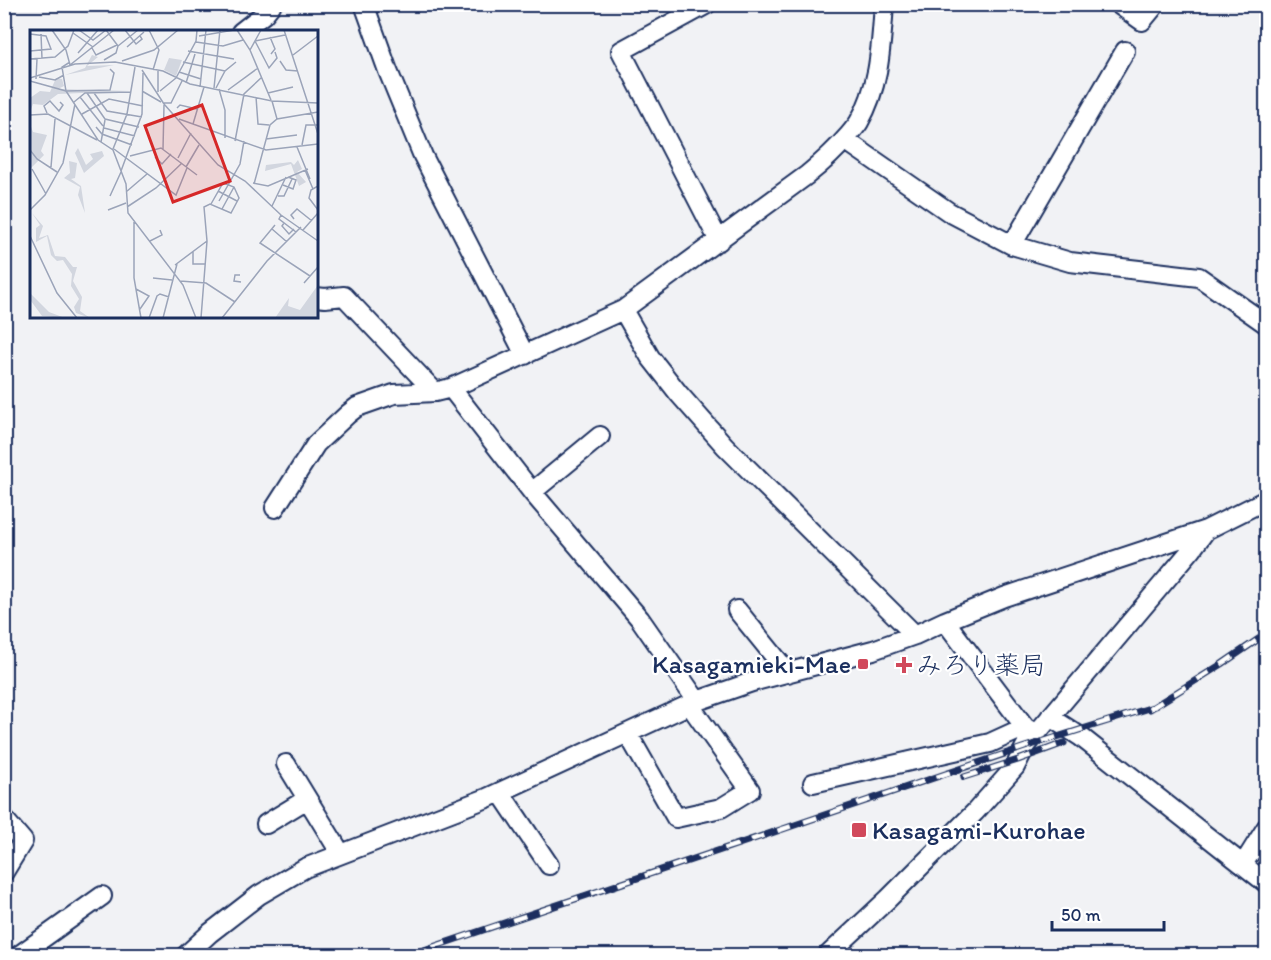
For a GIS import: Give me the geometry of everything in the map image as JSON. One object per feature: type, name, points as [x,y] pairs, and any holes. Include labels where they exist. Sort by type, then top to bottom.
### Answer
[{"type":"street","points":[[244,30],[272,4]]},
{"type":"street","points":[[364,4],[388,71],[423,156],[525,355]]},
{"type":"street","points":[[707,4],[621,51],[718,241]]},
{"type":"street","points":[[275,508],[316,444],[357,407],[394,394],[443,390],[623,310],[828,158],[859,123],[869,101],[881,52],[884,4]]},
{"type":"street","points":[[1118,4],[1142,21],[1156,4]]},
{"type":"street","points":[[1012,245],[1125,51]]},
{"type":"street","points":[[844,140],[949,212],[1012,245],[1070,262],[1199,277],[1266,324]]},
{"type":"street","points":[[318,297],[344,296],[443,390],[640,619],[750,790],[721,808],[676,818],[628,734]]},
{"type":"street","points":[[623,310],[650,357],[725,446],[915,635]]},
{"type":"street","points":[[532,492],[600,436]]},
{"type":"street","points":[[185,956],[210,933],[259,895],[305,868],[500,792],[693,703],[752,682],[873,650],[915,635],[1004,597],[1206,530],[1266,500]]},
{"type":"street","points":[[813,783],[990,742],[1030,730],[1050,717],[1206,530]]},
{"type":"street","points":[[737,610],[788,673]]},
{"type":"street","points":[[945,621],[1030,730]]},
{"type":"street","points":[[1050,717],[1081,737],[1244,863],[1266,883]]},
{"type":"street","points":[[827,956],[975,812],[1015,767],[1030,730]]},
{"type":"street","points":[[286,764],[341,854]]},
{"type":"street","points":[[500,792],[549,865]]},
{"type":"street","points":[[266,824],[307,799]]},
{"type":"street","points":[[4,819],[23,841],[4,872]]},
{"type":"street","points":[[1244,863],[1266,828]]},
{"type":"street","points":[[18,956],[102,896]]},
{"type":"railway","points":[[1150,709],[1266,634]]},
{"type":"railway","points":[[406,956],[1025,747],[1156,706]]},
{"type":"railway","points":[[964,777],[1064,743]]},
{"type":"place","name":"Kasagamieki-Mae","points":[[863,664]]},
{"type":"place","name":"みろり薬局","points":[[904,665]]},
{"type":"place","name":"Kasagami-Kurohae","points":[[859,830]]}]
